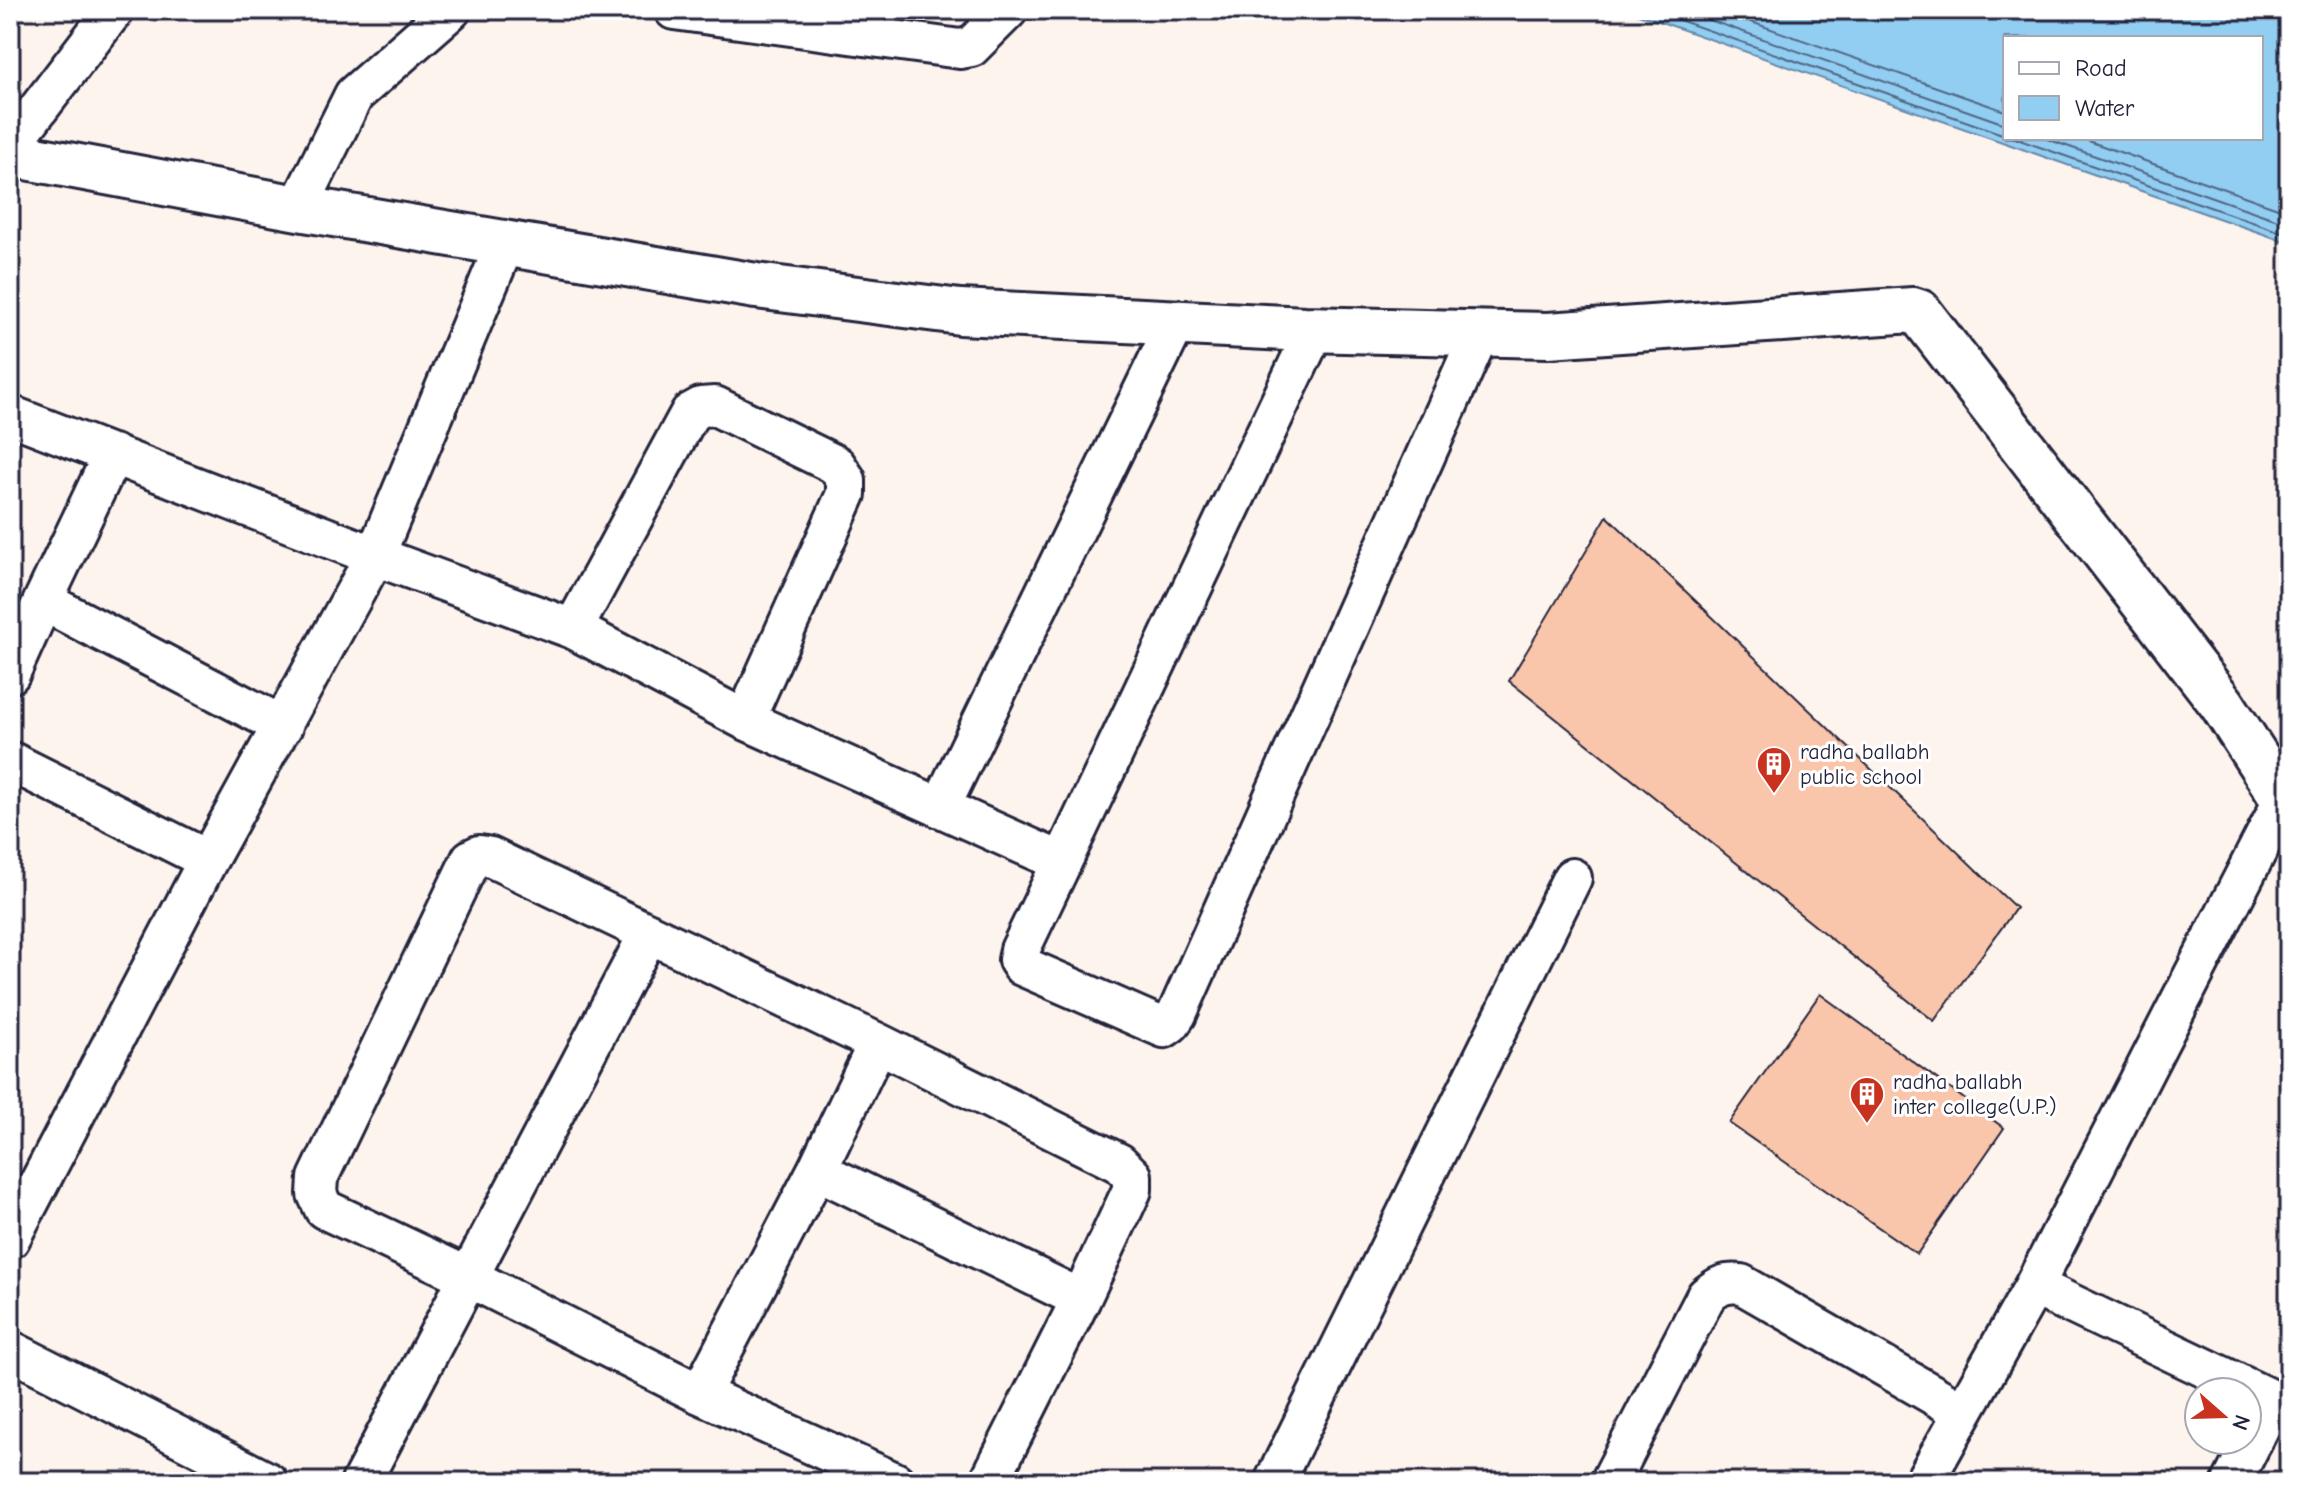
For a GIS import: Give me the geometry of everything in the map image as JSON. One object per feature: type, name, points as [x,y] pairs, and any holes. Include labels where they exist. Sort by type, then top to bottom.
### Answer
[{"type":"street","points":[[10,146],[114,10]]},
{"type":"street","points":[[298,208],[354,95],[451,10]]},
{"type":"street","points":[[674,10],[965,49],[971,47],[1008,10]]},
{"type":"street","points":[[10,154],[298,208],[756,286],[960,312],[1315,329],[1548,335],[1919,312],[2222,704],[2287,799],[2034,1286],[1924,1482]]},
{"type":"street","points":[[10,1239],[208,860],[375,556],[505,244]]},
{"type":"street","points":[[940,808],[1176,323]]},
{"type":"street","points":[[1315,329],[1020,950],[1018,960],[1022,966],[1164,1028],[1171,1023],[1480,333]]},
{"type":"street","points":[[573,629],[690,413],[701,407],[715,406],[836,465],[846,480],[846,494],[745,720]]},
{"type":"street","points":[[10,415],[573,629],[745,720],[1062,862]]},
{"type":"street","points":[[10,674],[113,454]]},
{"type":"street","points":[[43,601],[283,726]]},
{"type":"street","points":[[10,761],[208,860]]},
{"type":"street","points":[[895,1482],[700,1394],[468,1277],[324,1209],[317,1194],[318,1178],[471,859],[479,855],[490,857],[649,933],[1119,1163],[1132,1176],[1132,1190],[989,1482]]},
{"type":"street","points":[[1274,1482],[1572,878]]},
{"type":"street","points":[[361,1482],[649,933]]},
{"type":"street","points":[[700,1394],[817,1170],[878,1043]]},
{"type":"street","points":[[817,1170],[1081,1299]]},
{"type":"street","points":[[1610,1482],[1706,1296],[1716,1287],[1728,1283],[1741,1284],[1963,1412]]},
{"type":"street","points":[[2034,1286],[2281,1405],[2232,1482]]},
{"type":"street","points":[[10,1350],[268,1482]]},
{"type":"water","points":[[1627,10],[2289,10],[2289,243]]},
{"type":"building","name":"radha ballabh public school","points":[[1607,516],[2016,908],[1934,1021],[1509,681]]},
{"type":"building","name":"radha ballabh inter college(U.P.)","points":[[1820,994],[2004,1128],[1917,1254],[1729,1123]]},
{"type":"place","name":"radha ballabh public school","points":[[1774,795]]},
{"type":"place","name":"radha ballabh inter college(U.P.)","points":[[1867,1125]]}]
